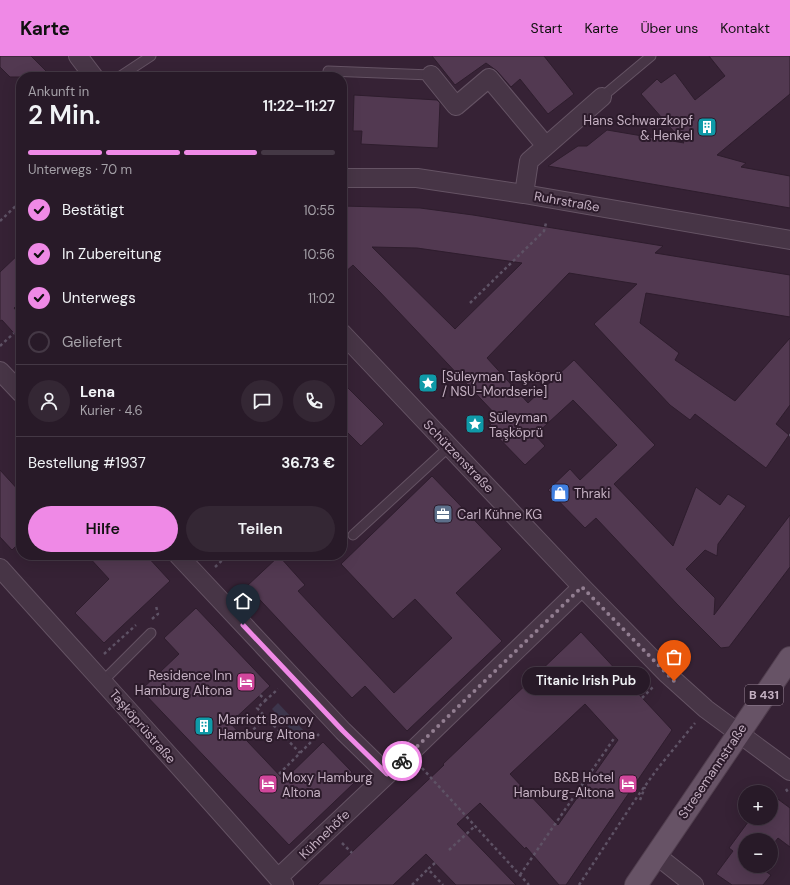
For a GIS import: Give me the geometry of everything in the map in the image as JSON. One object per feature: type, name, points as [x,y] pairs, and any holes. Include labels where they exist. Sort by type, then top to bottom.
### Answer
[{"type":"main road","name":"Stresemannstraße","points":[[636,885],[790,658]]},
{"type":"street","points":[[78,56],[90,72]]},
{"type":"street","points":[[431,75],[456,106],[489,78],[546,146]]},
{"type":"street","points":[[524,194],[528,162],[602,97]]},
{"type":"street","name":"Ruhrstraße","points":[[347,178],[417,178],[524,194],[790,240]]},
{"type":"street","name":"Schützenstraße","points":[[347,338],[582,587],[666,673],[738,733],[790,771]]},
{"type":"street","points":[[0,371],[16,388]]},
{"type":"street","points":[[183,560],[338,725],[387,774]]},
{"type":"street","name":"Taşköprüstraße","points":[[0,568],[103,681],[281,882]]},
{"type":"street","name":"Kühnehöfe","points":[[281,882],[387,774],[408,756],[582,587]]},
{"type":"street","points":[[656,855],[694,885]]},
{"type":"lane","points":[[127,72],[151,56]]},
{"type":"lane","points":[[602,97],[651,56]]},
{"type":"lane","points":[[328,71],[431,75]]},
{"type":"lane","points":[[353,535],[450,446]]},
{"type":"lane","points":[[103,681],[151,633]]},
{"type":"path","points":[[0,221],[16,206]]},
{"type":"path","points":[[470,303],[544,231],[546,223]]},
{"type":"path","points":[[0,346],[14,333]]},
{"type":"path","points":[[281,686],[257,708],[300,753]]},
{"type":"path","points":[[260,695],[266,700]]},
{"type":"path","points":[[244,738],[267,718]]},
{"type":"path","points":[[578,885],[647,783],[697,721]]},
{"type":"path","points":[[278,774],[322,731]]},
{"type":"path","points":[[520,874],[615,737]]},
{"type":"path","points":[[408,756],[529,885]]},
{"type":"path","points":[[640,800],[647,783]]},
{"type":"path","points":[[449,850],[475,826]]},
{"type":"path","points":[[412,885],[435,863]]},
{"type":"path","points":[[428,869],[443,885]]},
{"type":"shaded area","points":[[278,703],[306,733],[300,740],[272,709]]},
{"type":"building","points":[[0,56],[31,56],[47,72],[16,72],[16,77],[10,77],[0,67]]},
{"type":"building","points":[[432,56],[544,56],[574,94],[548,114],[520,79],[511,87],[497,71],[486,63],[455,85]]},
{"type":"building","name":"Hans Schwarzkopf & Henkel","points":[[709,56],[790,56],[790,94],[717,155],[746,163],[741,167],[790,176],[790,208],[548,166],[578,146],[587,146],[607,130],[684,143],[641,94],[657,79],[661,83],[675,73],[695,100],[725,76]]},
{"type":"building","points":[[354,95],[437,100],[440,103],[438,148],[361,144],[362,131],[353,131]]},
{"type":"building","points":[[347,206],[420,208],[473,215],[663,246],[655,253],[790,275],[790,317],[646,293],[640,323],[679,353],[675,360],[735,401],[790,338],[790,405],[776,424],[789,435],[766,468],[695,414],[690,420],[670,405],[594,324],[637,284],[569,273],[487,358],[528,403],[574,360],[655,445],[614,484],[673,546],[696,487],[720,505],[728,494],[746,506],[718,544],[717,556],[705,550],[686,569],[715,598],[714,615],[790,515],[790,567],[729,647],[721,648],[677,604],[596,518],[585,528],[548,490],[570,469],[580,480],[617,445],[573,400],[535,435],[545,446],[525,465],[488,427],[498,417],[353,265],[347,270]],"holes":[[[372,247],[417,248],[522,263],[455,329]]]},
{"type":"building","points":[[16,257],[16,306],[14,308],[16,310],[16,335],[2,320],[0,321],[0,272]]},
{"type":"building","points":[[347,387],[384,424],[361,446],[347,432]]},
{"type":"building","points":[[0,470],[16,488],[16,546],[12,550],[0,537]]},
{"type":"building","points":[[432,476],[502,549],[456,593],[502,641],[407,731],[365,686],[352,698],[247,586],[275,560],[283,560],[305,585],[298,591],[394,693],[452,638],[415,599],[393,619],[341,564],[347,560],[347,558]]},
{"type":"building","points":[[92,560],[151,560],[170,581],[104,643],[75,613],[109,579]]},
{"type":"building","name":"Marriott Bonvoy Hamburg Altona","points":[[196,608],[270,686],[230,723],[284,780],[323,742],[352,772],[347,777],[354,783],[289,845],[141,690],[179,654],[164,638]]},
{"type":"building","points":[[581,632],[672,730],[566,885],[559,885],[526,847],[525,849],[480,803],[457,824],[516,885],[456,885],[426,854],[393,885],[317,885],[444,765],[443,764]],"holes":[[[585,704],[618,740],[558,825],[510,774]]]},
{"type":"building","points":[[778,799],[790,808],[790,847],[778,838],[778,833],[740,833],[746,825],[778,825]]},
{"type":"building","points":[[738,836],[738,873],[768,873],[771,875],[763,885],[732,885],[716,874],[733,851],[729,848]]},
{"type":"way so far","points":[[402,761],[582,587],[674,681]]},
{"type":"place","name":"Hans Schwarzkopf & Henkel","points":[[707,127]]},
{"type":"place","name":"[Süleyman Taşköprü / NSU-Mordserie]","points":[[428,383]]},
{"type":"place","name":"Süleyman Taşköprü","points":[[475,424]]},
{"type":"place","name":"Thraki","points":[[560,493]]},
{"type":"place","name":"Carl Kühne KG","points":[[443,514]]},
{"type":"place","name":"Titanic Irish Pub","points":[[674,681]]},
{"type":"place","name":"Residence Inn Hamburg Altona","points":[[246,682]]},
{"type":"place","name":"Marriott Bonvoy Hamburg Altona","points":[[204,726]]},
{"type":"place","name":"Moxy Hamburg Altona","points":[[268,784]]},
{"type":"place","name":"B&B Hotel Hamburg-Altona","points":[[628,784]]},
{"type":"route","points":[[243,625],[343,731],[387,774],[402,761]]}]
